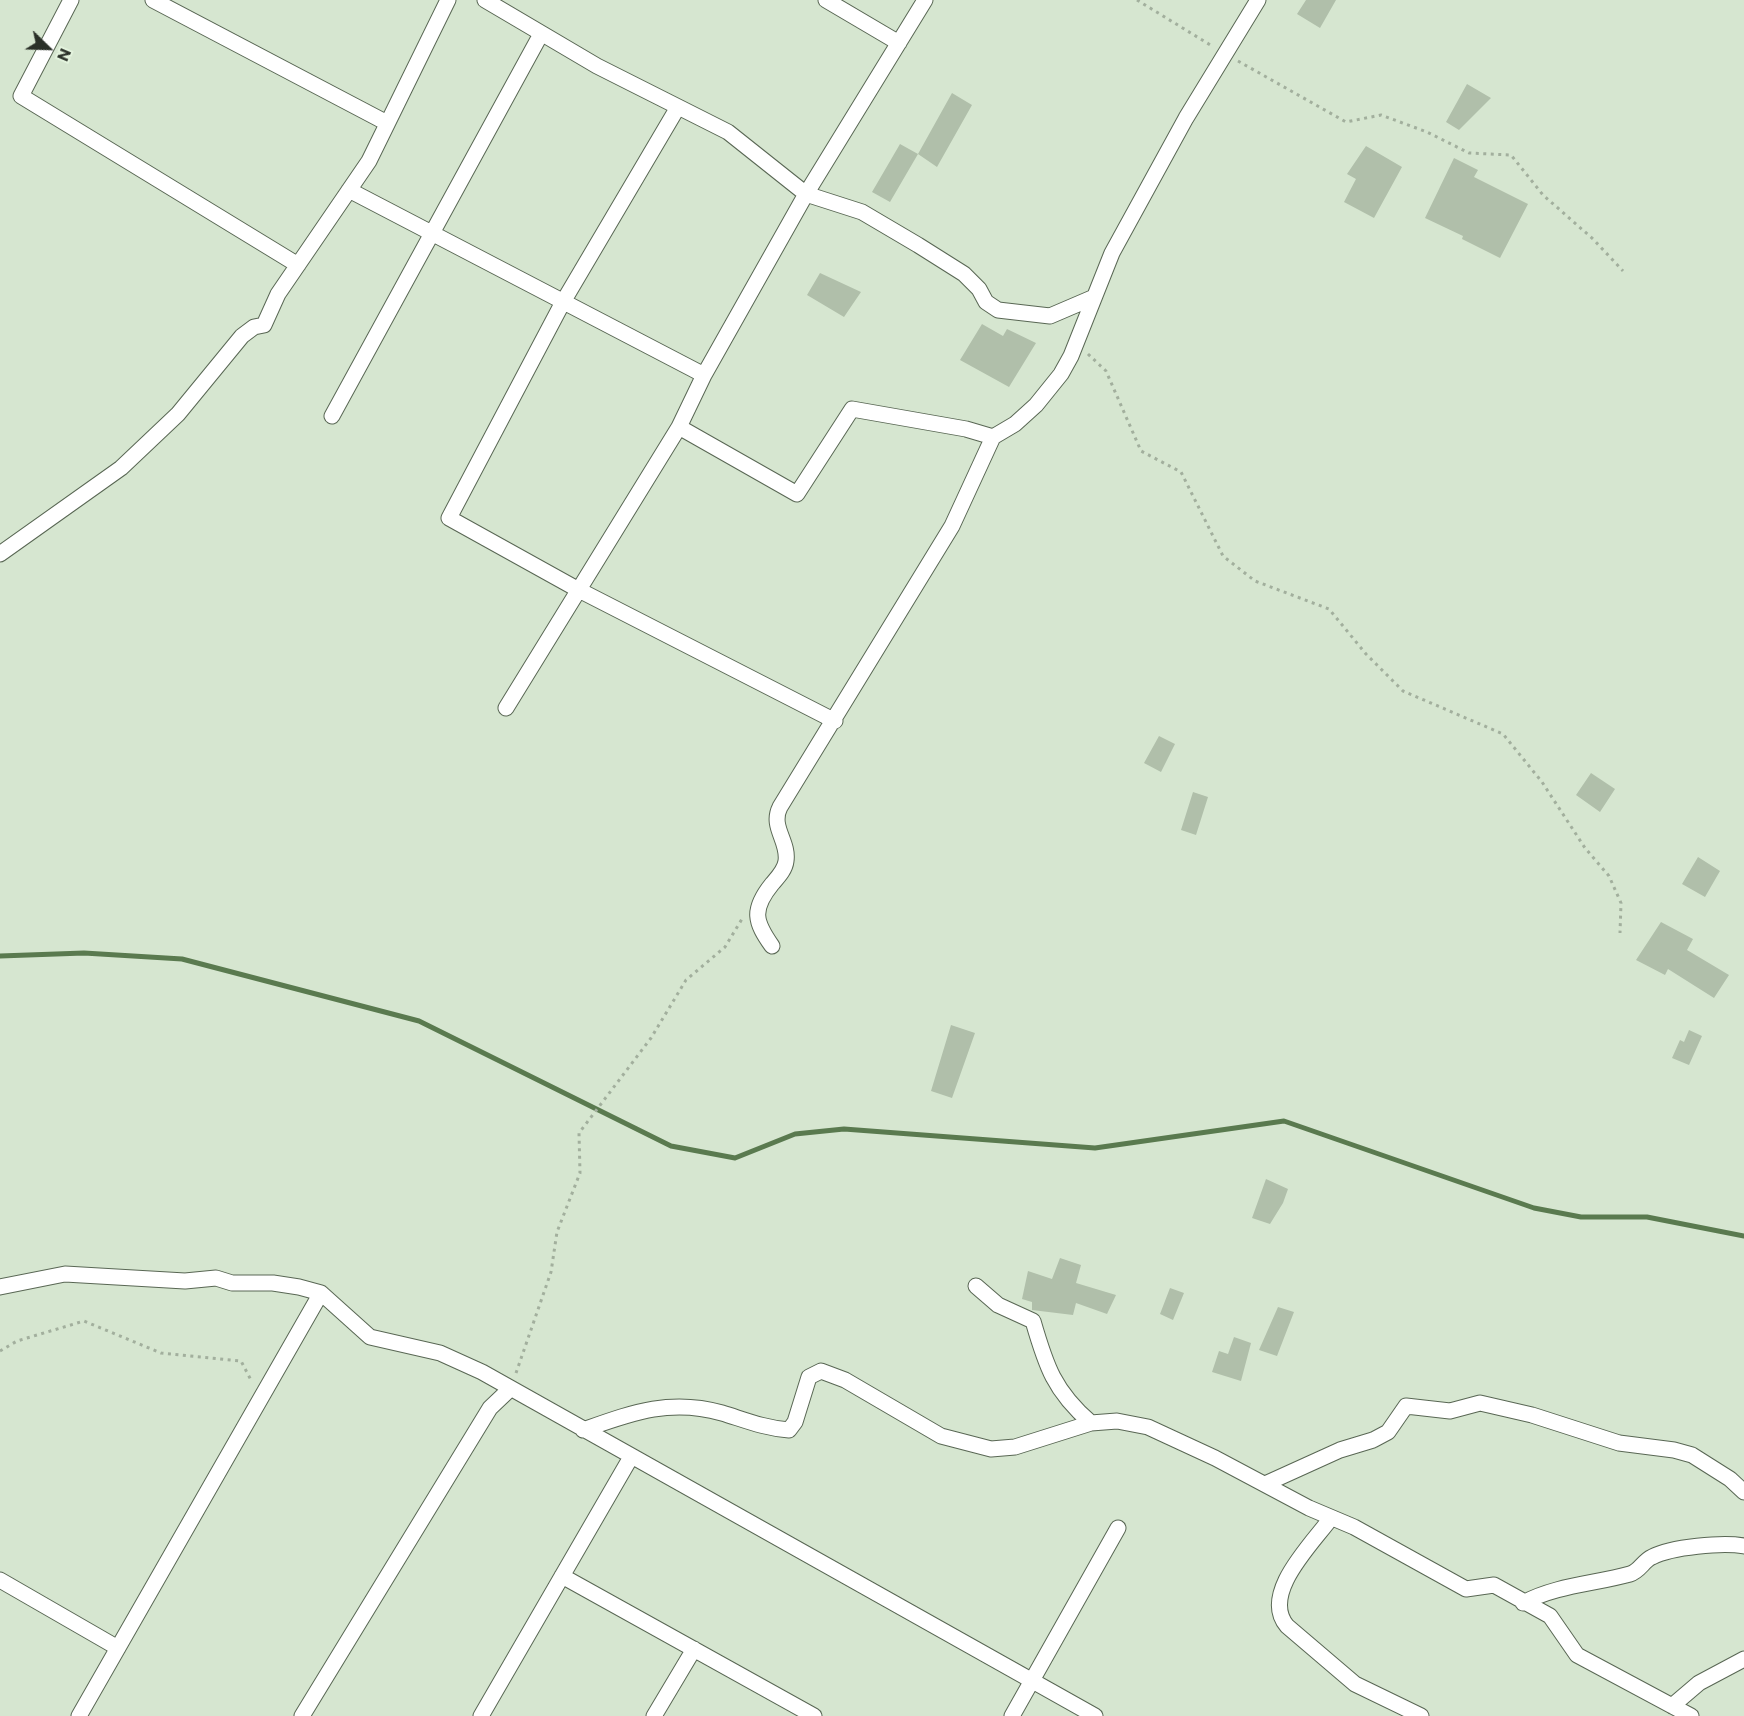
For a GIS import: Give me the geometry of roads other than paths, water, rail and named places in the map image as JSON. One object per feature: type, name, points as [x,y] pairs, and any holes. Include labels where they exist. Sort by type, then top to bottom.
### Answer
[{"type":"street","points":[[71,0],[21,96],[298,265]]},
{"type":"street","points":[[153,0],[387,123]]},
{"type":"street","points":[[0,554],[121,468],[199,391],[242,336],[254,327],[264,325],[278,294],[369,161],[448,0]]},
{"type":"street","points":[[484,0],[597,66],[728,132],[806,194],[862,212],[918,245],[964,274],[979,289],[986,302],[998,310],[1050,316],[1092,298]]},
{"type":"street","points":[[826,0],[899,43]]},
{"type":"street","points":[[506,708],[577,589],[679,427],[704,375],[806,194],[925,0]]},
{"type":"street","points":[[772,946],[758,926],[757,916],[786,859],[776,823],[777,814],[952,526],[993,437],[1015,424],[1036,405],[1060,374],[1076,343],[1092,298],[1112,253],[1258,0]]},
{"type":"street","points":[[332,416],[542,33]]},
{"type":"street","points":[[678,107],[563,302],[449,518],[577,589],[835,721]]},
{"type":"street","points":[[349,190],[704,375]]},
{"type":"street","points":[[679,427],[797,494],[852,409],[966,429],[993,437]]},
{"type":"street","points":[[0,1287],[65,1274],[184,1281],[216,1278],[232,1283],[273,1283],[321,1293],[370,1337],[440,1353],[482,1372],[1095,1716]]},
{"type":"street","points":[[976,1286],[998,1305],[1033,1321],[1048,1371],[1074,1408],[1091,1423]]},
{"type":"street","points":[[79,1716],[321,1293]]},
{"type":"street","points":[[583,1430],[638,1410],[671,1406],[705,1409],[759,1426],[789,1430],[795,1422],[808,1377],[821,1371],[845,1380],[941,1436],[970,1446],[991,1449],[1015,1447],[1091,1423],[1117,1421],[1148,1427],[1331,1518],[1354,1527],[1466,1589],[1494,1585],[1550,1616],[1577,1655],[1691,1716]]},
{"type":"street","points":[[302,1716],[490,1408],[510,1389]]},
{"type":"street","points":[[1264,1484],[1340,1450],[1372,1440],[1388,1432],[1406,1406],[1450,1411],[1480,1403],[1532,1415],[1619,1443],[1692,1455],[1730,1479],[1744,1492]]},
{"type":"street","points":[[481,1716],[631,1457]]},
{"type":"street","points":[[1331,1518],[1288,1575],[1278,1600],[1280,1615],[1287,1626],[1355,1684],[1420,1716]]},
{"type":"street","points":[[1012,1716],[1118,1528]]},
{"type":"street","points":[[1523,1602],[1561,1588],[1632,1573],[1648,1560],[1663,1553],[1723,1543],[1744,1546]]},
{"type":"street","points":[[562,1576],[814,1716]]},
{"type":"street","points":[[0,1580],[118,1648]]},
{"type":"street","points":[[654,1716],[694,1649]]},
{"type":"street","points":[[1672,1706],[1699,1683],[1744,1659]]},
{"type":"waterway","points":[[0,956],[84,953],[182,959],[419,1021],[671,1146],[735,1158],[795,1134],[844,1129],[1095,1148],[1284,1121],[1534,1208],[1581,1217],[1647,1217],[1744,1236]]}]
